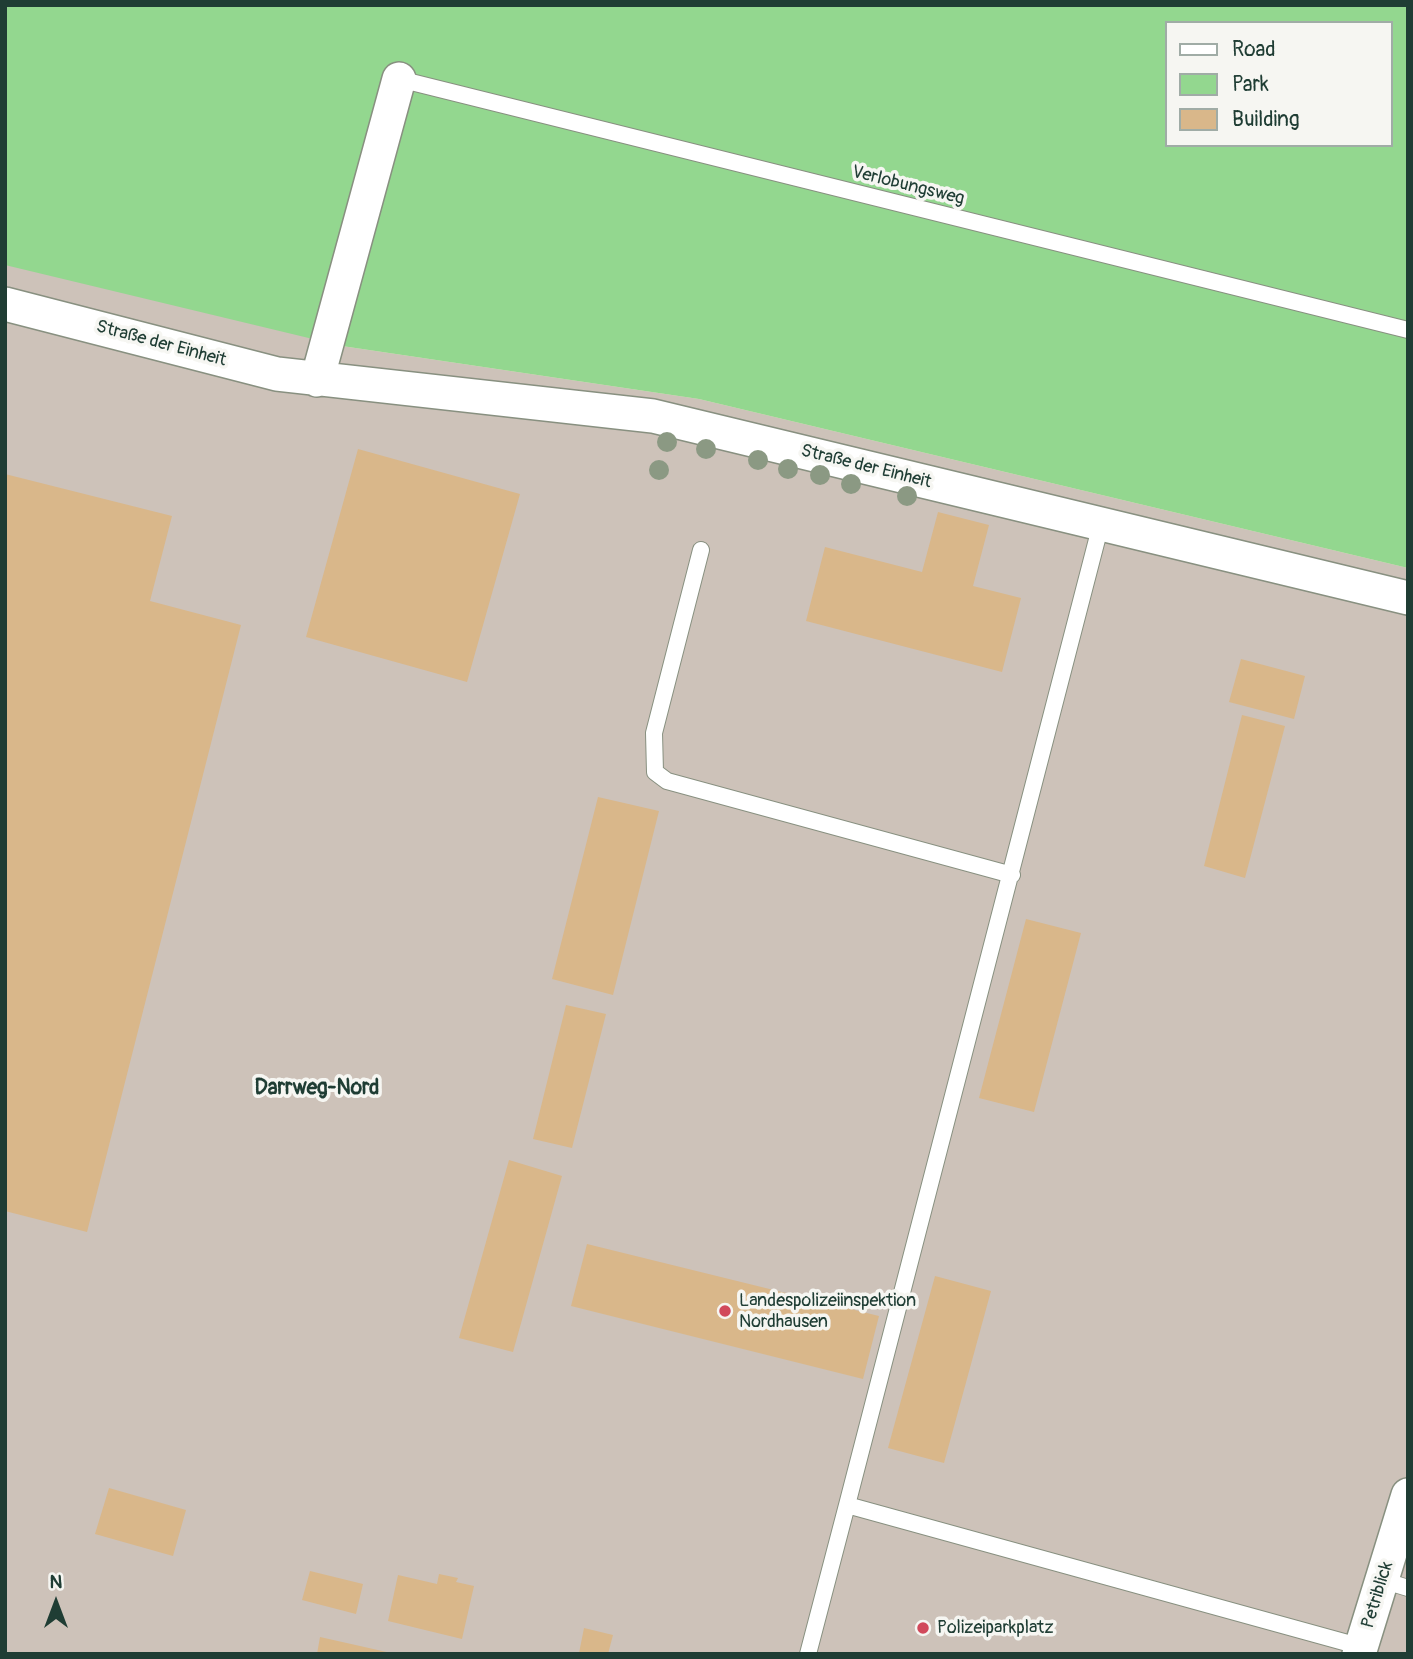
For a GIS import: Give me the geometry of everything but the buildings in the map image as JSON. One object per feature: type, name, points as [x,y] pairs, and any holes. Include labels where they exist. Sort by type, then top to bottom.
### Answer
[{"type":"street","points":[[317,380],[399,79]]},
{"type":"street","name":"Straße der Einheit","points":[[5,303],[277,374],[653,416],[1408,598]]},
{"type":"street","name":"Petriblick","points":[[1361,1650],[1395,1584],[1408,1495]]},
{"type":"lane","name":"Verlobungsweg","points":[[399,79],[1408,330]]},
{"type":"lane","points":[[808,1654],[1101,524]]},
{"type":"lane","points":[[701,550],[654,733],[654,772],[667,781],[1012,875]]},
{"type":"lane","points":[[847,1505],[1361,1650]]},
{"type":"shaded area","points":[[5,5],[342,346],[699,399],[1408,568],[1408,1654],[5,1654]]},
{"type":"green space","points":[[5,5],[1408,5],[1408,568],[699,399],[342,346],[5,265]]},
{"type":"place","name":"Landespolizeiinspektion Nordhausen","points":[[725,1311]]},
{"type":"place","name":"Polizeiparkplatz","points":[[923,1628]]},
{"type":"district","name":"Darrweg-Nord","points":[[317,1089]]}]
